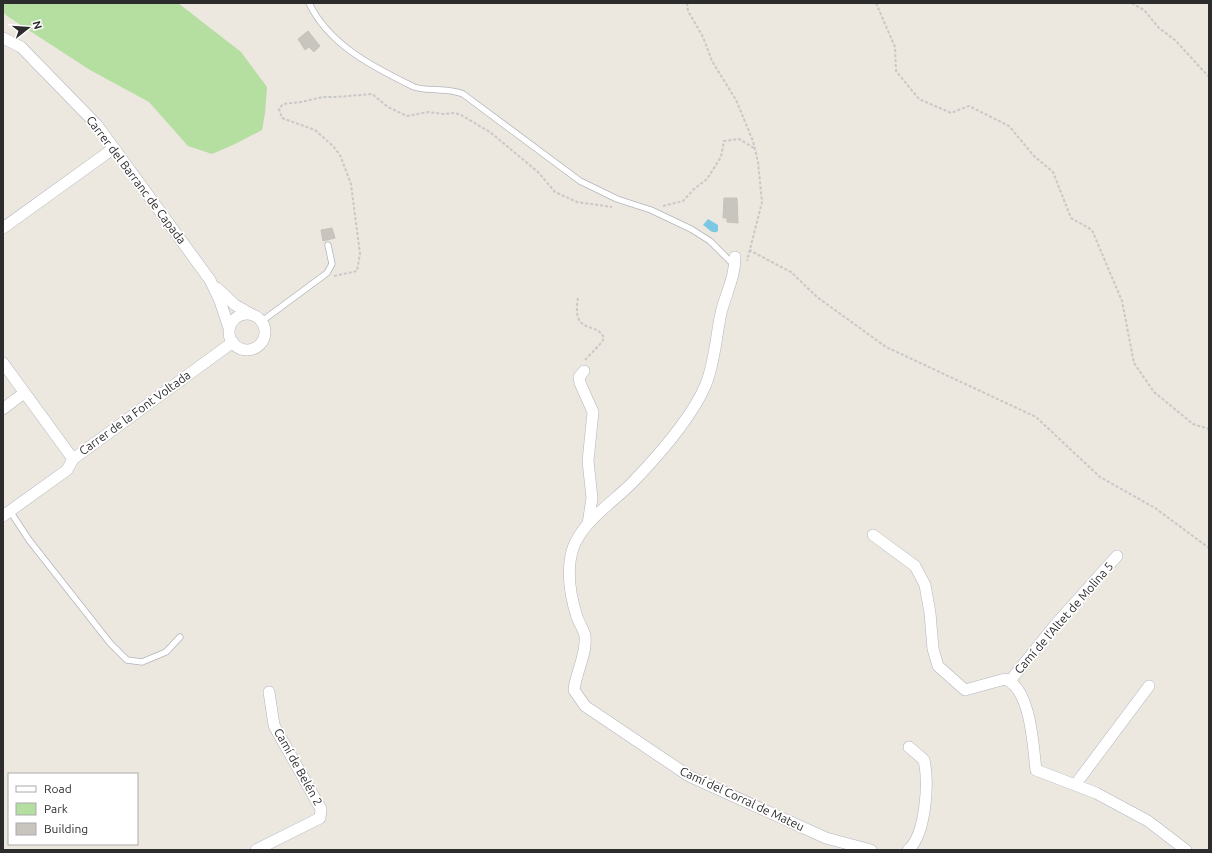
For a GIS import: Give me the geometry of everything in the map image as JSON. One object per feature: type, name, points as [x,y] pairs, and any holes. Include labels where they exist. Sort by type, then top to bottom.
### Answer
[{"type":"street","name":"Carrer del Barranc de Capada","points":[[3,38],[21,47],[97,125],[210,280],[235,305],[252,314]]},
{"type":"street","points":[[3,228],[114,148]]},
{"type":"street","name":"Camí del Corral de Mateu","points":[[735,266],[722,312],[710,370],[696,402],[670,439],[632,483],[588,524],[574,548],[570,578],[570,592],[574,608],[585,636],[585,648],[574,690],[585,706],[689,776],[826,838],[871,850]]},
{"type":"street","name":"Carrer del Barranc de Capada","points":[[210,280],[230,328]]},
{"type":"street","points":[[252,314],[262,321],[266,333],[260,345],[249,350],[237,347],[233,342],[230,328],[235,318],[240,315],[252,314]]},
{"type":"street","name":"Carrer de la Font Voltada","points":[[6,514],[67,470],[73,459],[233,342]]},
{"type":"street","points":[[3,363],[73,459]]},
{"type":"street","points":[[582,374],[580,383],[592,412],[588,461],[592,498],[588,524]]},
{"type":"street","points":[[3,409],[24,392]]},
{"type":"street","points":[[873,535],[915,566],[925,585],[930,613],[933,649],[938,666],[965,690],[988,682],[1005,679],[1010,681],[1022,696],[1029,714],[1036,770],[1096,793],[1148,821],[1186,850]]},
{"type":"street","name":"Camí de l'Altet de Molina 5","points":[[1010,681],[1056,624],[1117,556]]},
{"type":"street","points":[[1075,785],[1149,686]]},
{"type":"street","name":"Camí de Belén 2","points":[[256,850],[320,818],[322,815],[322,809],[277,732],[269,692]]},
{"type":"street","points":[[908,850],[916,839],[922,821],[926,786],[924,760],[909,747]]},
{"type":"lane","points":[[309,3],[323,26],[351,52],[414,87],[423,90],[451,91],[464,94],[580,181],[617,199],[651,210],[702,236],[735,266]]},
{"type":"lane","points":[[262,321],[327,273],[332,264],[328,245]]},
{"type":"lane","points":[[6,514],[29,540],[110,643],[127,660],[142,662],[166,652],[180,637]]},
{"type":"path","points":[[687,3],[688,11],[703,37],[712,61],[736,100],[754,148],[759,168],[762,202],[746,263],[735,266]]},
{"type":"path","points":[[876,3],[895,47],[896,71],[919,99],[951,113],[969,106],[1009,126],[1034,156],[1053,172],[1071,218],[1092,230],[1122,301],[1134,363],[1154,392],[1193,424],[1209,429]]},
{"type":"path","points":[[1132,3],[1144,10],[1159,28],[1175,40],[1209,77]]},
{"type":"path","points":[[327,273],[334,277],[353,274],[357,271],[359,266],[360,254],[351,184],[340,155],[333,146],[315,130],[282,118],[279,112],[283,104],[324,97],[336,98],[372,94],[388,107],[407,116],[428,112],[443,114],[454,113],[490,132],[538,172],[555,192],[577,202],[614,207]]},
{"type":"path","points":[[651,210],[683,201],[694,189],[707,179],[721,157],[724,141],[739,139],[754,148]]},
{"type":"path","points":[[750,250],[791,272],[817,297],[886,347],[1036,417],[1100,477],[1155,508],[1209,548]]},
{"type":"path","points":[[578,298],[579,320],[584,325],[598,329],[602,332],[604,338],[602,342],[582,362],[578,370],[582,374]]},
{"type":"green space","points":[[3,3],[178,3],[241,52],[267,87],[262,130],[212,154],[188,146],[149,102],[90,70],[7,16],[3,12]]},
{"type":"water","points":[[708,219],[718,225],[718,231],[712,232],[703,225]]},
{"type":"building","points":[[308,31],[320,46],[314,52],[309,47],[305,50],[298,39]]},
{"type":"building","points":[[724,198],[737,198],[738,223],[727,222],[727,218],[723,218]]},
{"type":"building","points":[[332,228],[335,238],[323,241],[321,230]]}]
